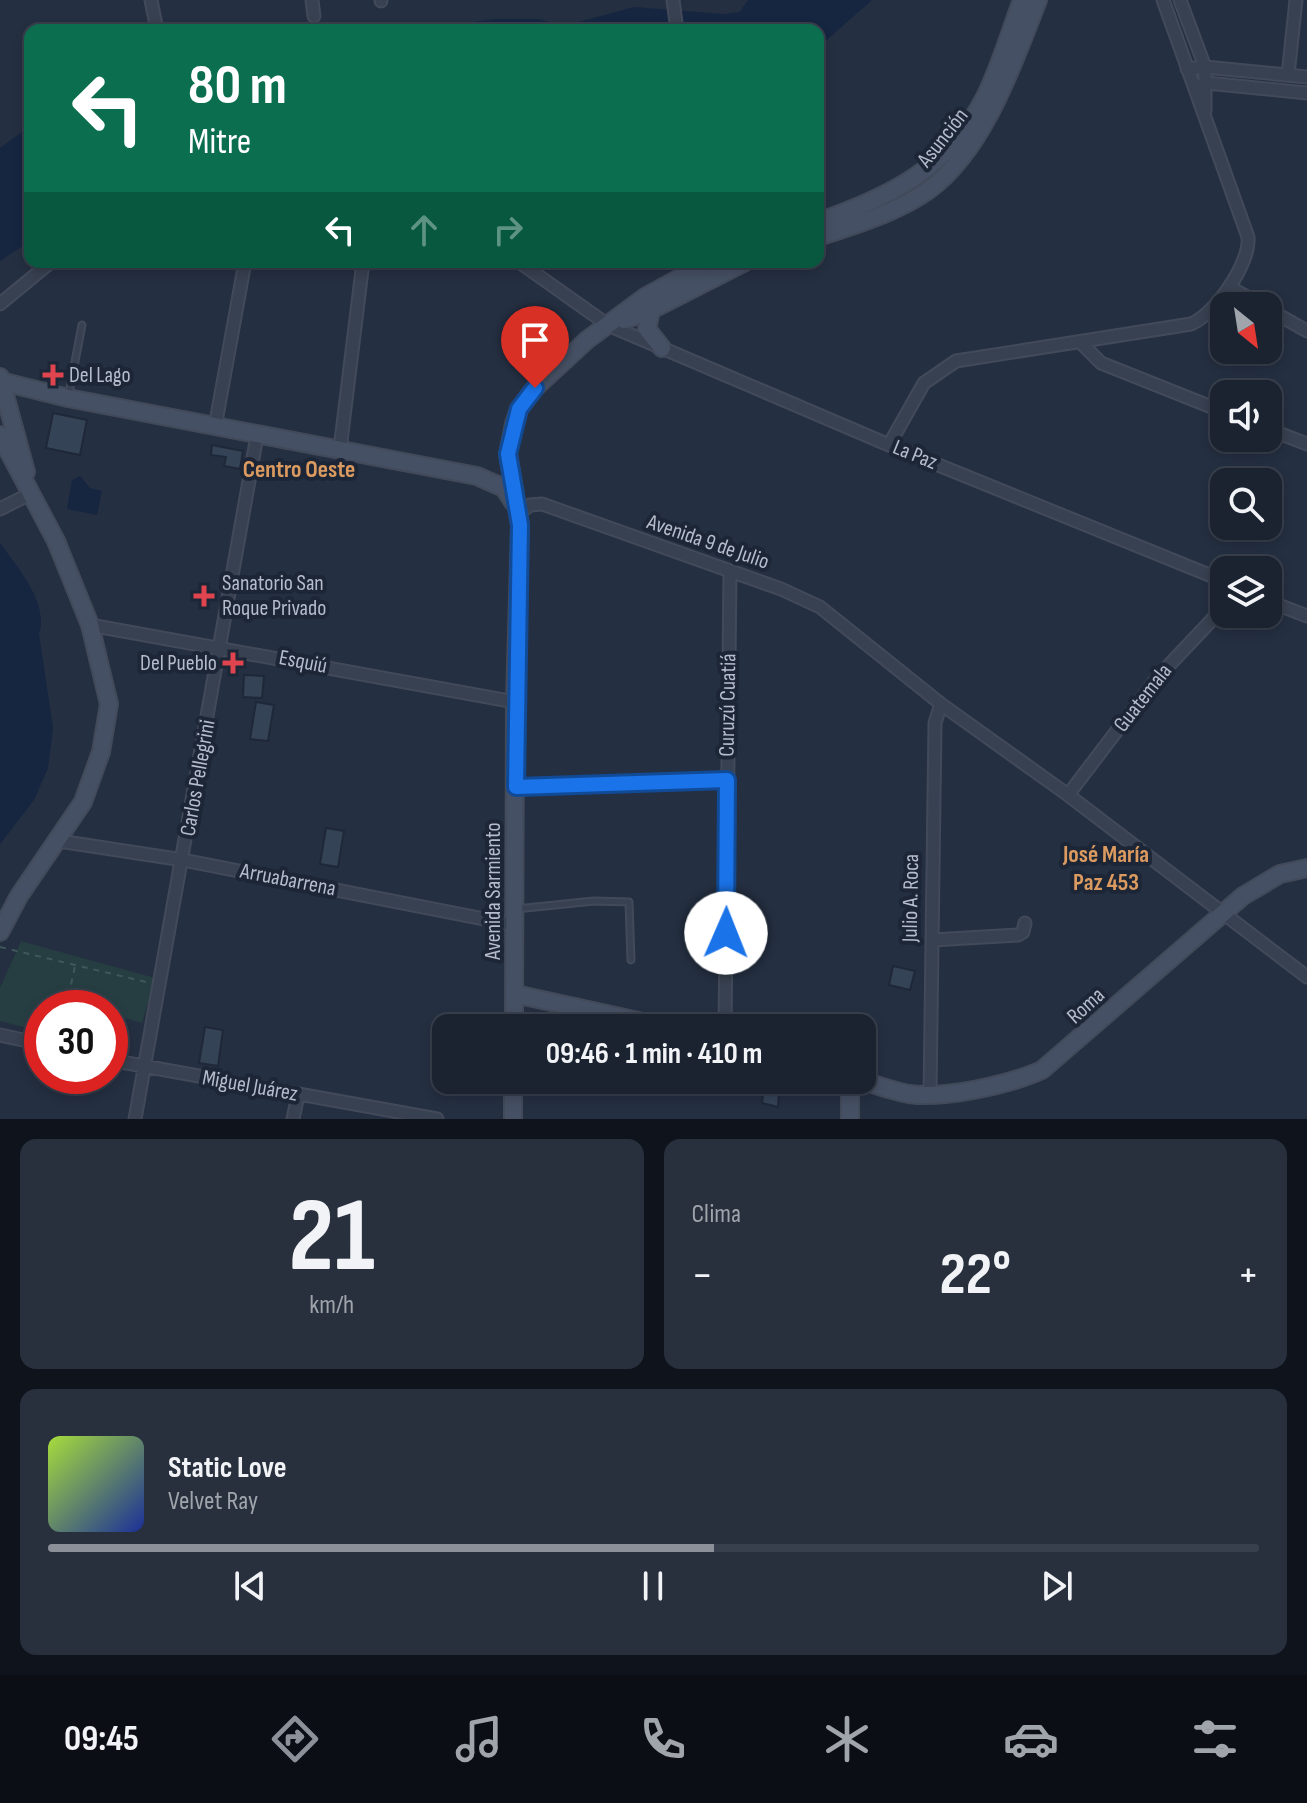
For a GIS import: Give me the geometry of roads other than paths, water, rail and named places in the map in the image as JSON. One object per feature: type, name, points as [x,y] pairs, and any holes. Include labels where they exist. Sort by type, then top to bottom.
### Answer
[{"type":"main road","name":"Asunción","points":[[824,219],[911,183],[940,158],[986,94],[1022,0]]},
{"type":"main road","name":"Asunción","points":[[824,235],[913,198],[945,175],[1000,95],[1038,0]]},
{"type":"main road","points":[[519,514],[508,454],[514,424],[525,400],[587,340],[645,297],[704,269]]},
{"type":"main road","points":[[608,325],[651,310],[704,269]]},
{"type":"main road","points":[[651,310],[647,329],[662,348]]},
{"type":"main road","points":[[32,493],[2,386],[477,476],[504,488],[519,514]]},
{"type":"main road","points":[[0,435],[32,493],[90,625],[106,680],[107,725],[89,789],[59,841],[19,896],[0,932]]},
{"type":"main road","points":[[477,476],[496,470],[508,454]]},
{"type":"main road","name":"Avenida Sarmiento","points":[[514,1014],[519,514]]},
{"type":"main road","name":"Roma","points":[[876,1084],[910,1094],[930,1094],[1006,1083],[1042,1070],[1259,884],[1280,874],[1307,868]]},
{"type":"main road","points":[[515,994],[606,1014]]},
{"type":"main road","points":[[513,1094],[513,1119]]},
{"type":"main road","points":[[850,1094],[850,1119]]},
{"type":"street","points":[[151,0],[156,24]]},
{"type":"street","points":[[312,0],[314,16]]},
{"type":"street","points":[[673,0],[676,24]]},
{"type":"street","points":[[889,445],[924,383],[944,367],[966,359],[1082,344],[1191,324],[1208,315],[1229,287],[1248,253],[1248,237],[1163,0]]},
{"type":"street","points":[[1180,0],[1205,67],[1205,115]]},
{"type":"street","points":[[1288,75],[1296,0]]},
{"type":"street","points":[[1187,69],[1205,67],[1307,77]]},
{"type":"street","points":[[1193,88],[1207,83],[1307,93]]},
{"type":"street","points":[[0,304],[44,268]]},
{"type":"street","points":[[215,427],[244,268]]},
{"type":"street","points":[[340,449],[362,268]]},
{"type":"street","name":"La Paz","points":[[527,268],[608,325],[889,445],[1210,575]]},
{"type":"street","points":[[1229,287],[1238,292]]},
{"type":"street","points":[[1282,316],[1307,331]]},
{"type":"street","points":[[1082,344],[1101,363],[1210,406]]},
{"type":"street","points":[[1282,434],[1307,444]]},
{"type":"street","name":"Carlos Pellegrini","points":[[135,1119],[222,646],[257,436]]},
{"type":"street","points":[[4,506],[32,493]]},
{"type":"street","name":"Avenida 9 de Julio","points":[[519,514],[530,505],[542,504],[781,589],[820,607],[941,704],[1068,795],[1307,977]]},
{"type":"street","name":"Curuzú Cuatiá","points":[[724,1014],[730,573]]},
{"type":"street","points":[[1282,606],[1307,616]]},
{"type":"street","name":"Guatemala","points":[[1068,795],[1157,678],[1210,622]]},
{"type":"street","name":"Esquiú","points":[[90,625],[222,646],[515,702]]},
{"type":"street","name":"Julio A. Roca","points":[[930,1094],[935,723],[941,704]]},
{"type":"street","points":[[516,787],[727,780]]},
{"type":"street","name":"Arruabarrena","points":[[59,841],[515,917]]},
{"type":"street","points":[[932,940],[1018,935],[1023,932],[1025,923]]},
{"type":"street","points":[[0,1035],[24,1040]]},
{"type":"street","name":"Miguel Juárez","points":[[128,1064],[437,1119]]},
{"type":"street","points":[[293,1119],[298,1095]]},
{"type":"lane","points":[[68,398],[82,325]]},
{"type":"lane","points":[[515,917],[594,901],[629,902],[631,960]]},
{"type":"water","points":[[748,0],[872,0],[824,42],[824,24],[571,24],[634,7],[724,14],[740,12]]},
{"type":"water","points":[[496,19],[538,19],[557,24],[456,24]]},
{"type":"water","points":[[24,130],[24,245],[0,261],[0,148]]},
{"type":"water","points":[[80,476],[90,488],[102,491],[97,515],[67,509],[72,480]]},
{"type":"water","points":[[0,543],[30,586],[40,610],[39,634],[53,728],[48,768],[34,800],[0,844]]},
{"type":"place","name":"Del Lago","points":[[53,375]]},
{"type":"place","name":"Sanatorio San Roque Privado","points":[[204,596]]},
{"type":"place","name":"Del Pueblo","points":[[233,663]]},
{"type":"district","name":"Centro Oeste","points":[[299,469]]},
{"type":"district","name":"José María Paz 453","points":[[1106,868]]}]
